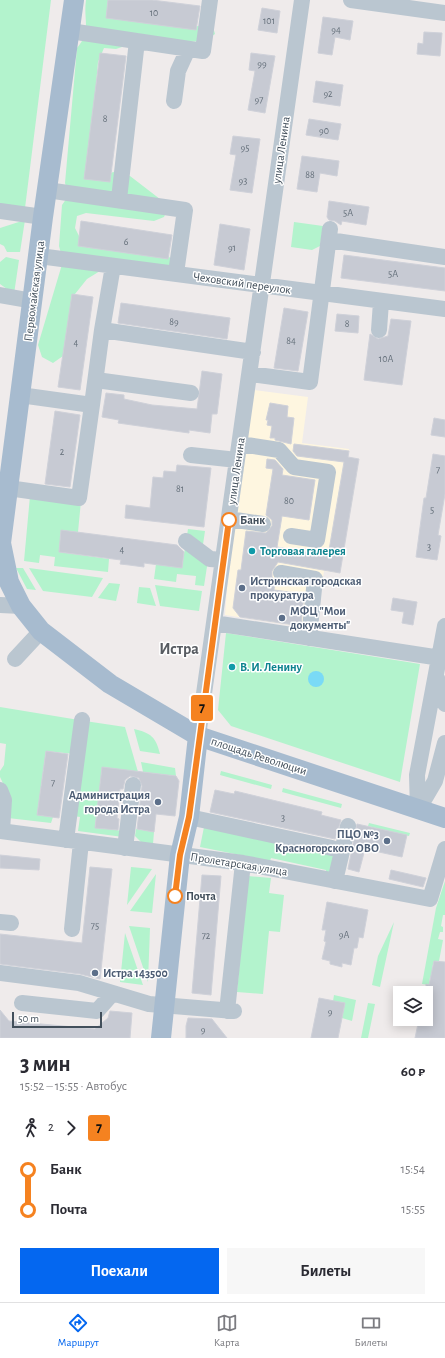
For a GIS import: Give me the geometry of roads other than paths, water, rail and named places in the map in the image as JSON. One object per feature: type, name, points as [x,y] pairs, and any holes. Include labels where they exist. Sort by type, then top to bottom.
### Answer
[{"type":"main road","name":"Первомайская улица","points":[[9,582],[1,543],[5,499],[74,0]]},
{"type":"main road","name":"площадь Революции","points":[[9,582],[21,606],[42,631],[110,684],[198,736],[221,745],[341,782],[418,810],[445,818]]},
{"type":"main road","name":"улица Ленина","points":[[161,1038],[180,855],[189,817],[198,736]]},
{"type":"street","points":[[70,30],[203,51],[210,0]]},
{"type":"street","name":"улица Ленина","points":[[198,736],[302,0]]},
{"type":"street","points":[[351,0],[445,13]]},
{"type":"street","points":[[119,199],[137,41]]},
{"type":"street","points":[[174,101],[178,71],[188,48]]},
{"type":"street","points":[[47,190],[119,199],[185,210],[176,273]]},
{"type":"street","points":[[0,211],[43,217]]},
{"type":"street","points":[[250,374],[310,382],[330,234],[445,257]]},
{"type":"street","name":"Чеховский переулок","points":[[39,256],[176,273],[381,302],[445,309]]},
{"type":"street","points":[[5,499],[79,498],[102,330],[113,266]]},
{"type":"street","points":[[0,295],[33,301]]},
{"type":"street","points":[[379,330],[381,302]]},
{"type":"street","points":[[102,330],[253,352]]},
{"type":"street","points":[[96,380],[191,393]]},
{"type":"street","points":[[20,395],[92,405]]},
{"type":"street","points":[[240,444],[279,450],[294,467],[328,472],[317,540],[291,536]]},
{"type":"street","points":[[191,455],[237,460]]},
{"type":"street","points":[[229,519],[263,524]]},
{"type":"street","points":[[186,541],[210,559],[223,560]]},
{"type":"street","points":[[281,573],[315,579],[309,638]]},
{"type":"street","points":[[0,604],[21,606]]},
{"type":"street","points":[[214,623],[437,658]]},
{"type":"street","points":[[418,810],[417,775],[437,677],[437,658],[445,626]]},
{"type":"street","points":[[15,659],[42,631]]},
{"type":"street","points":[[437,677],[445,704]]},
{"type":"street","points":[[72,929],[73,841],[82,720]]},
{"type":"street","points":[[418,810],[436,781],[445,743]]},
{"type":"street","points":[[125,848],[133,785]]},
{"type":"street","points":[[0,790],[4,800],[1,831]]},
{"type":"street","points":[[189,817],[332,848]]},
{"type":"street","points":[[335,881],[348,826]]},
{"type":"street","name":"Пролетарская улица","points":[[1,831],[243,863],[303,882],[335,881],[430,899],[445,849]]},
{"type":"street","points":[[0,973],[79,983],[149,1004],[231,1011],[243,863]]},
{"type":"street","points":[[22,1003],[97,1011],[112,994]]},
{"type":"water","points":[[316,671],[323,676],[324,679],[319,686],[316,687],[309,682],[308,679],[313,672]]},
{"type":"place","name":"Банк","points":[[229,520]]},
{"type":"place","name":"Торговая галерея","points":[[252,551]]},
{"type":"place","name":"Истринская городская прокуратура","points":[[242,588]]},
{"type":"place","name":"МФЦ \"Мои документы\"","points":[[282,618]]},
{"type":"place","name":"В. И. Ленину","points":[[232,667]]},
{"type":"place","name":"Администрация города Истра","points":[[158,802]]},
{"type":"place","name":"ПЦО №3 Красногорского ОВО","points":[[387,841]]},
{"type":"place","name":"Почта","points":[[175,896]]},
{"type":"place","name":"Истра 143500","points":[[95,973]]},
{"type":"district","name":"Истра","points":[[179,648]]}]
